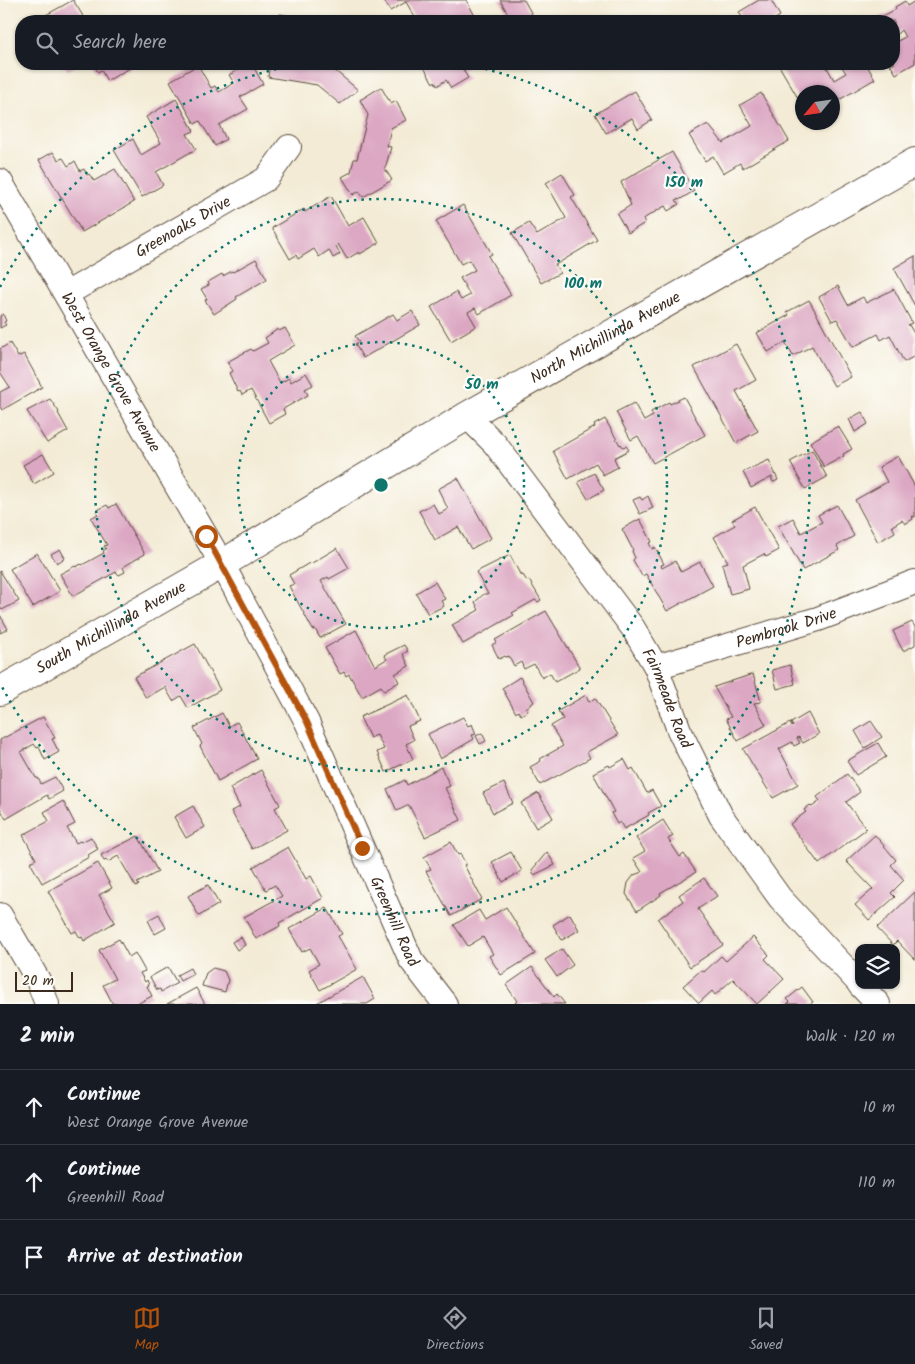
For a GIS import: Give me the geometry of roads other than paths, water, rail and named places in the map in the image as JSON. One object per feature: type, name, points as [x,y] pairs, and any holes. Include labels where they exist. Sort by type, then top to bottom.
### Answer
[{"type":"main road","name":"North Michillinda Avenue","points":[[222,564],[467,416],[915,162]]},
{"type":"main road","name":"South Michillinda Avenue","points":[[0,692],[222,564]]},
{"type":"street","name":"Greenoaks Drive","points":[[66,294],[266,178],[289,147]]},
{"type":"street","name":"West Orange Grove Avenue","points":[[0,181],[222,564]]},
{"type":"street","name":"Fairmeade Road","points":[[467,416],[495,444],[634,628],[656,667],[679,730],[721,816],[780,898],[855,979]]},
{"type":"street","name":"Greenhill Road","points":[[222,564],[307,722],[411,960],[445,1004]]},
{"type":"street","name":"Pembrook Drive","points":[[656,667],[818,619],[915,582]]},
{"type":"street","points":[[0,915],[38,980],[47,1004]]},
{"type":"street","name":"Fairmeade Road","points":[[864,989],[878,1004]]}]
